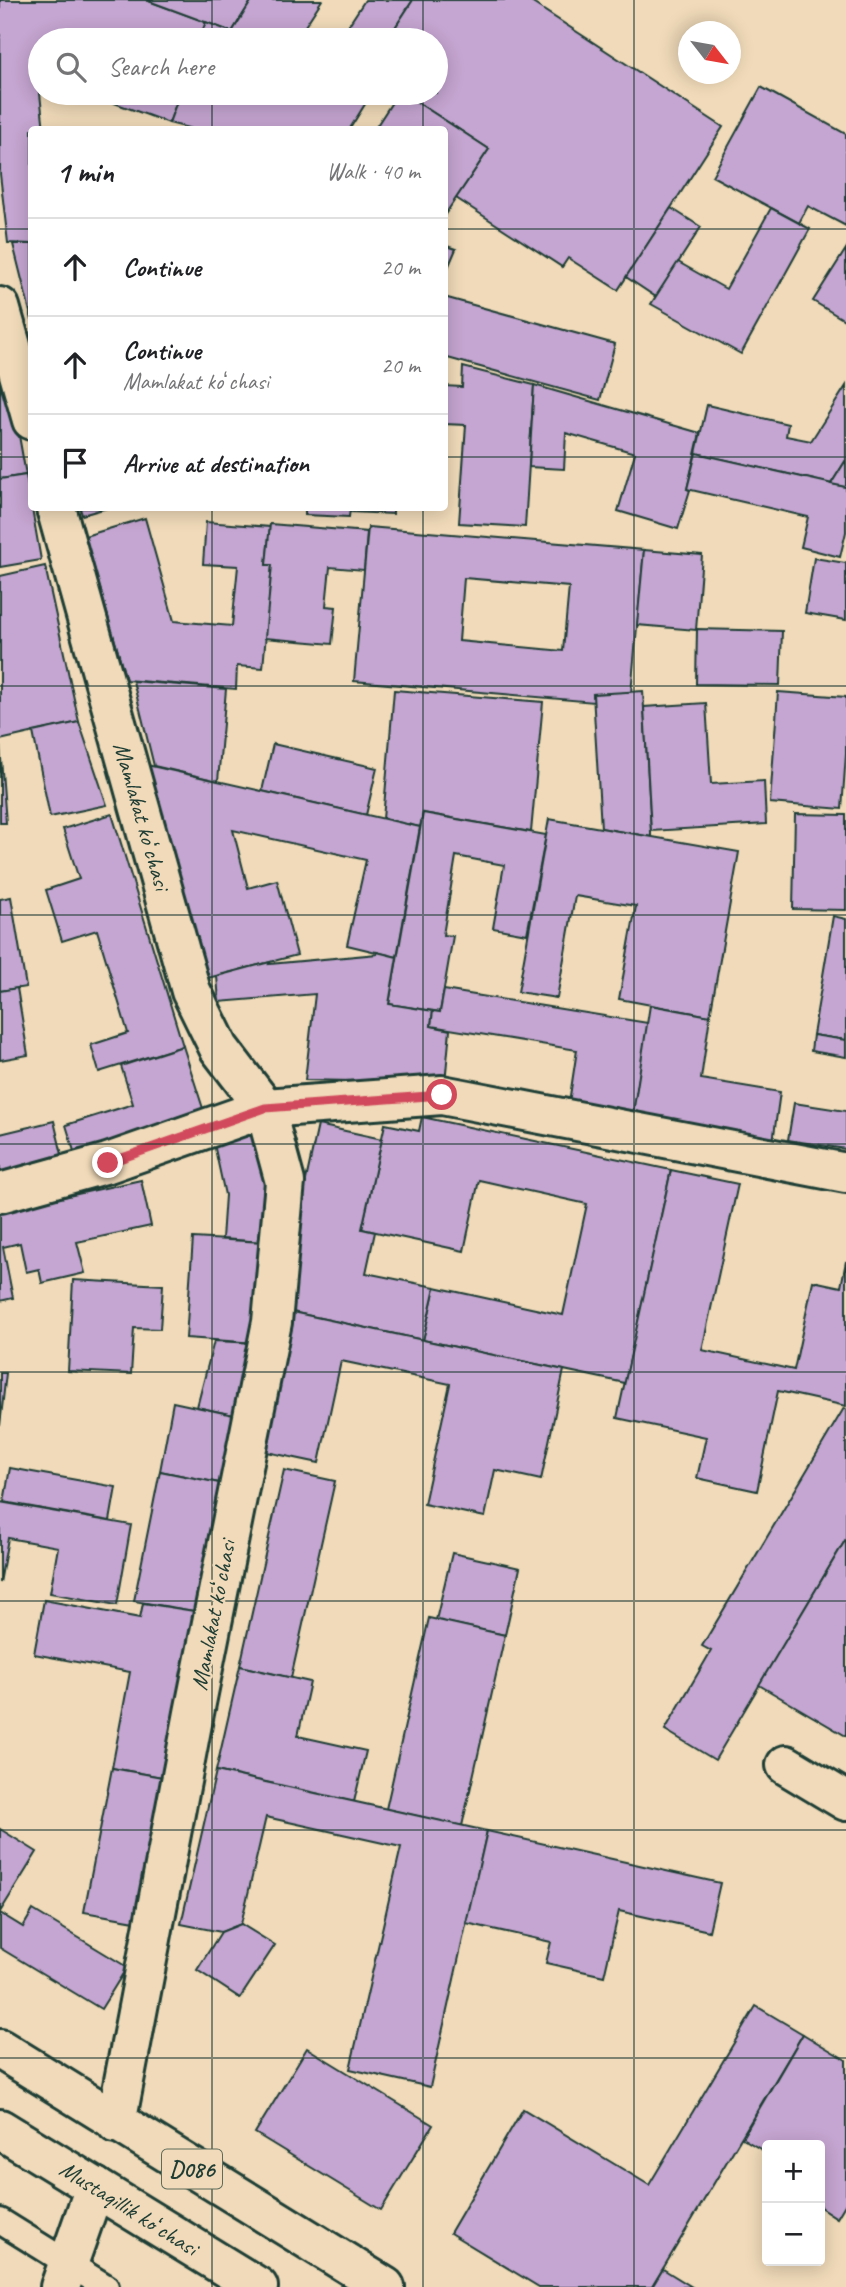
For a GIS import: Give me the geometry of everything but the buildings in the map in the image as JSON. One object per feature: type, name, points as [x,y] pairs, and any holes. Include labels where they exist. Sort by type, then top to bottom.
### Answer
[{"type":"street","points":[[0,307],[28,405]]},
{"type":"street","name":"Mamlakat koʻchasi","points":[[57,511],[191,991],[219,1048],[265,1108],[285,1182],[272,1322],[116,2123]]},
{"type":"street","points":[[0,1193],[108,1163],[265,1108],[442,1095],[846,1173]]},
{"type":"street","points":[[786,1765],[846,1801]]},
{"type":"street","name":"D086","points":[[0,2049],[385,2287]]},
{"type":"street","name":"Mustaqillik koʻchasi","points":[[0,2129],[258,2287]]},
{"type":"street","points":[[64,2275],[95,2187]]},
{"type":"lane","points":[[0,2221],[64,2275],[106,2287]]},
{"type":"route","points":[[108,1163],[265,1108],[442,1095]]}]
